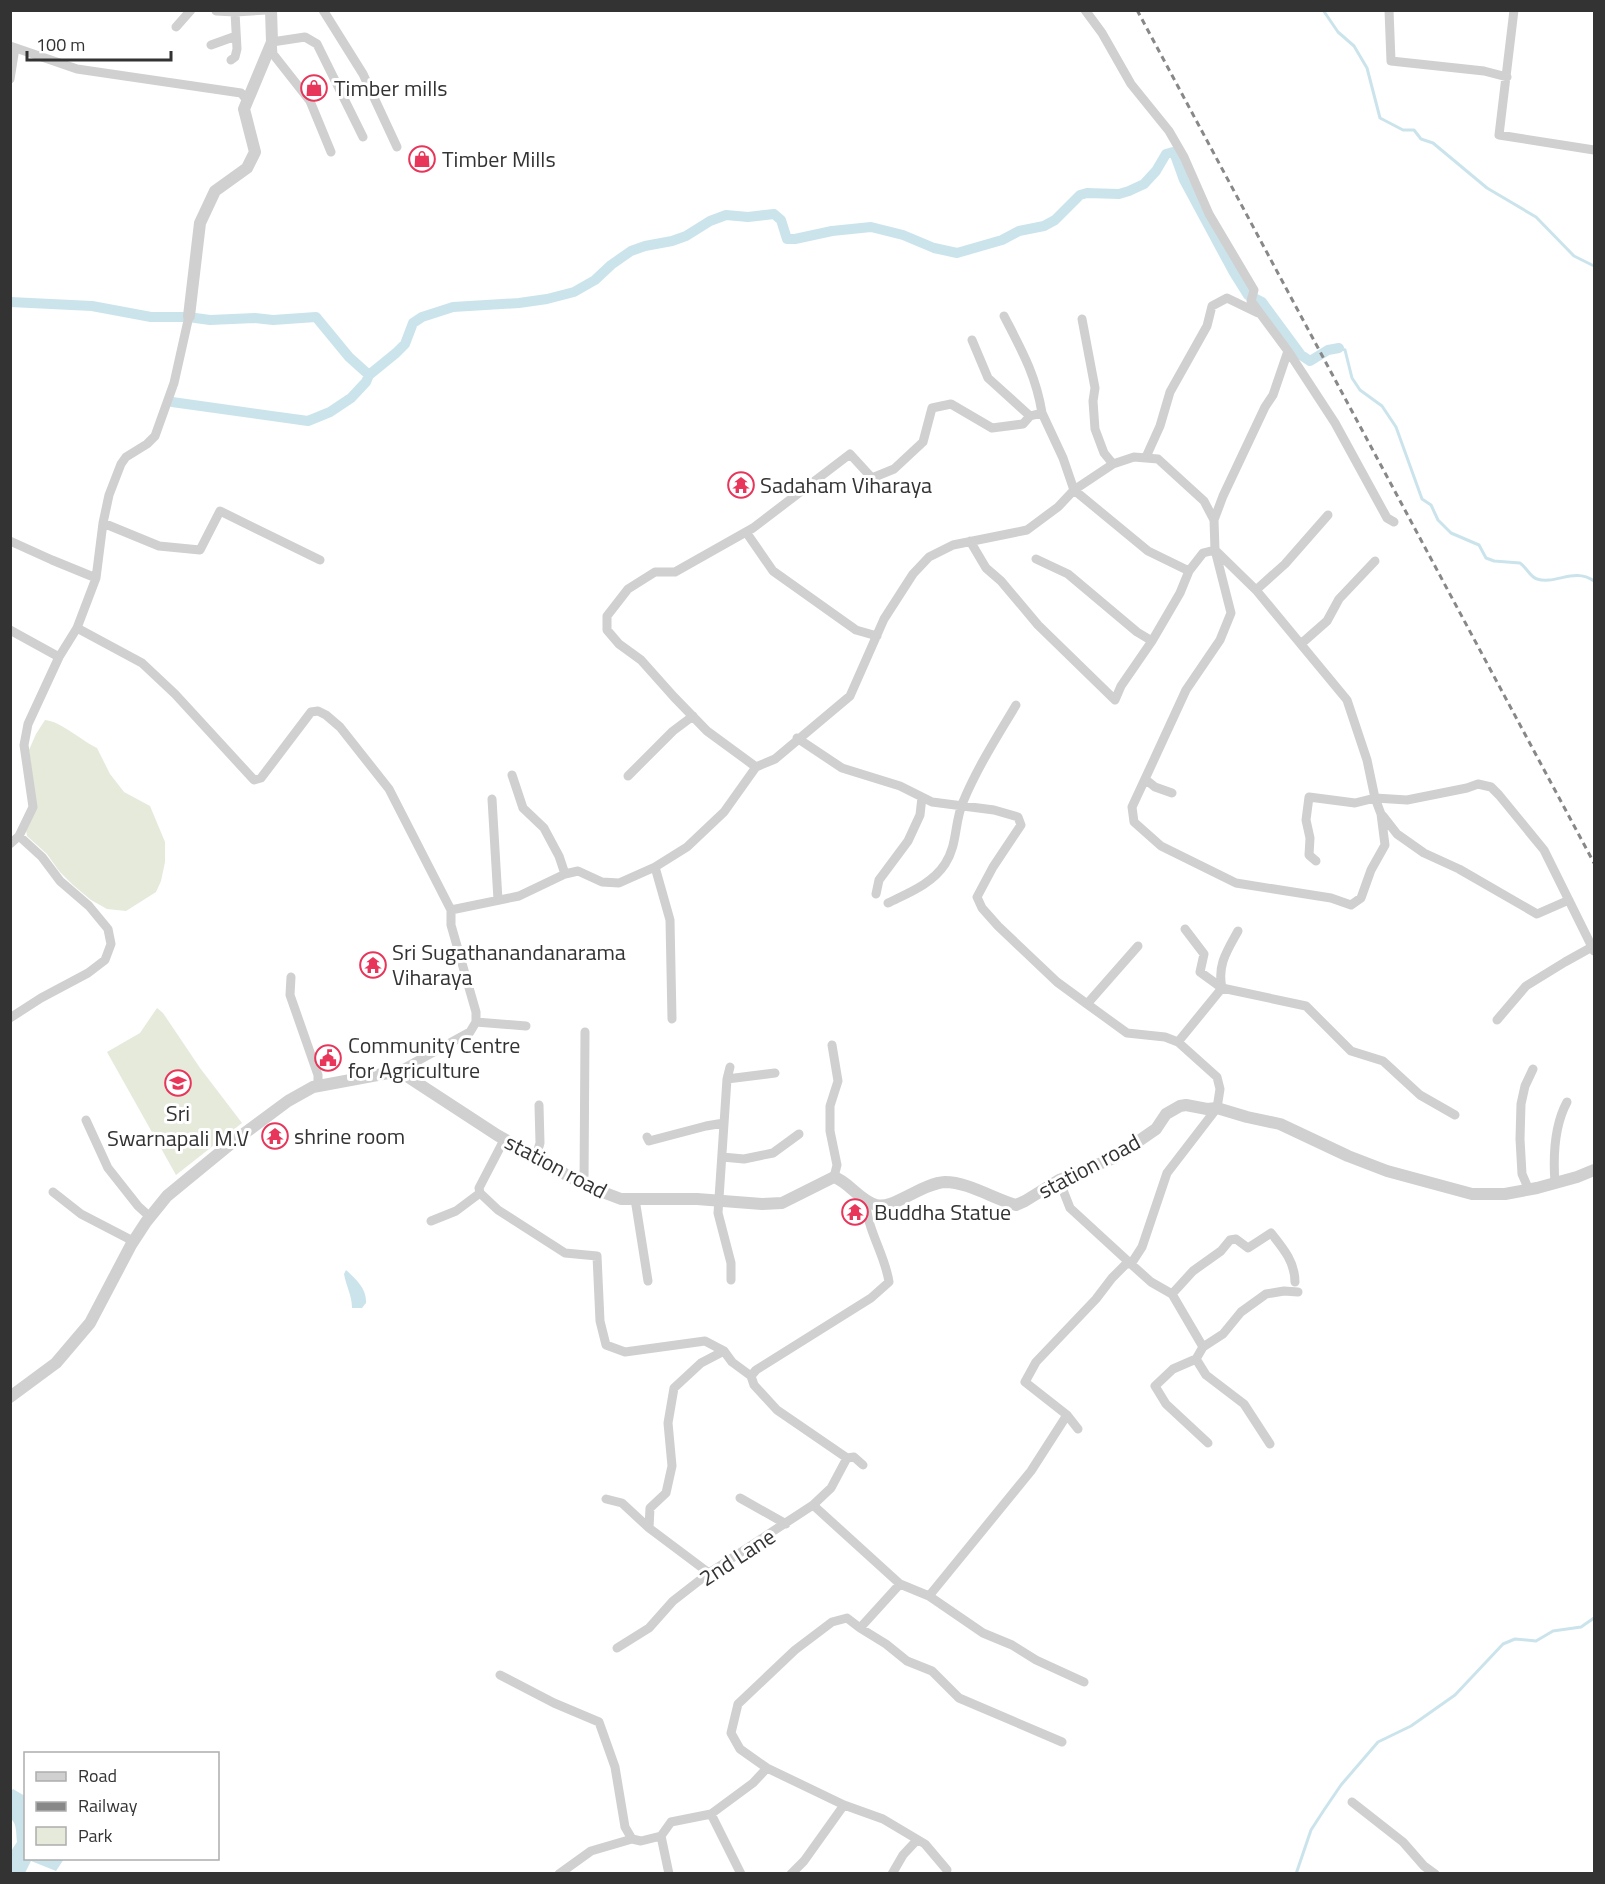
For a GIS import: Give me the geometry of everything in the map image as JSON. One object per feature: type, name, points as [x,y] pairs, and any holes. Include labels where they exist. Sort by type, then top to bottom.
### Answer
[{"type":"street","points":[[176,27],[191,10]]},
{"type":"street","points":[[216,11],[269,10],[273,54],[310,101],[331,152]]},
{"type":"street","points":[[323,10],[363,74],[398,147]]},
{"type":"street","points":[[1085,10],[1102,33],[1131,84],[1169,131],[1184,157],[1209,214],[1254,290],[1251,301],[1288,351],[1335,423],[1387,519],[1394,522]]},
{"type":"street","points":[[1389,10],[1391,61],[1484,71],[1507,77]]},
{"type":"street","points":[[1514,10],[1499,135],[1594,150]]},
{"type":"street","points":[[231,60],[235,57],[237,49],[235,12]]},
{"type":"street","points":[[211,45],[236,36]]},
{"type":"street","points":[[272,42],[304,38],[317,44],[363,138]]},
{"type":"street","points":[[10,844],[19,836],[33,807],[24,746],[28,724],[59,657],[77,628],[96,578],[109,495],[121,464],[126,457],[155,436],[174,383],[189,317],[200,223],[215,191],[247,168],[255,152],[244,109],[272,42]]},
{"type":"street","points":[[10,79],[13,47],[77,69],[241,93],[247,100]]},
{"type":"street","points":[[1146,457],[1160,426],[1170,392],[1207,326],[1212,306],[1227,298],[1261,314]]},
{"type":"street","points":[[1004,316],[1031,368],[1039,394],[1041,413],[1063,458],[1074,490],[1148,551],[1190,571]]},
{"type":"street","points":[[1082,320],[1095,388],[1093,401],[1095,429],[1104,453],[1113,464]]},
{"type":"street","points":[[972,340],[988,378],[1030,416]]},
{"type":"street","points":[[1215,550],[1256,590],[1347,700],[1367,760],[1381,814],[1385,845],[1371,870],[1361,898],[1351,905],[1331,898],[1236,883],[1161,846],[1134,822],[1132,807],[1186,690],[1220,640],[1231,613],[1215,550],[1214,520],[1265,407],[1273,395],[1288,351]]},
{"type":"street","points":[[756,767],[707,731],[641,660],[619,644],[607,630],[607,616],[628,589],[655,572],[675,572],[749,530],[850,454],[872,478],[894,469],[923,442],[932,408],[951,404],[992,428],[1023,424],[1030,416],[1041,413]]},
{"type":"street","points":[[451,910],[519,896],[565,874],[578,872],[602,882],[619,883],[655,867],[687,847],[724,812],[756,767],[775,759],[849,696],[884,619],[913,574],[929,557],[952,545],[1027,530],[1058,507],[1074,490],[1113,464],[1134,457],[1158,459],[1204,501],[1214,520]]},
{"type":"street","points":[[103,523],[159,546],[200,550],[220,511],[320,560]]},
{"type":"street","points":[[1256,590],[1285,564],[1328,515]]},
{"type":"street","points":[[749,530],[772,572],[856,630],[877,636]]},
{"type":"street","points":[[10,541],[96,578]]},
{"type":"street","points":[[970,541],[986,568],[1002,581],[1038,625],[1115,700],[1121,686],[1152,641],[1180,593],[1190,571],[1203,553],[1215,550]]},
{"type":"street","points":[[1036,559],[1068,574],[1137,632],[1152,641]]},
{"type":"street","points":[[1302,643],[1327,621],[1339,599],[1375,561]]},
{"type":"street","points":[[10,1397],[56,1363],[90,1323],[133,1241],[167,1196],[234,1141],[288,1101],[318,1086],[399,1071],[470,1032],[476,1022],[476,1012],[451,925],[451,910],[389,789],[340,727],[326,715],[318,711],[312,712],[261,778],[254,780],[175,694],[142,663],[77,628]]},
{"type":"street","points":[[10,630],[59,657]]},
{"type":"street","points":[[888,903],[926,883],[944,866],[955,845],[961,806],[979,766],[1016,705]]},
{"type":"street","points":[[628,776],[673,731],[693,716]]},
{"type":"street","points":[[797,738],[842,768],[900,786],[932,802],[994,810],[1018,818],[1021,825],[993,867],[977,897],[982,908],[1057,982],[1127,1033],[1166,1037],[1178,1042],[1217,1077],[1220,1089],[1217,1108],[1167,1173],[1142,1247],[1131,1264]]},
{"type":"street","points":[[512,775],[523,808],[544,828],[559,856],[565,874]]},
{"type":"street","points":[[1144,779],[1155,787],[1173,793]]},
{"type":"street","points":[[1316,861],[1309,855],[1310,838],[1306,819],[1309,797],[1355,803],[1376,798],[1407,800],[1478,784],[1491,787],[1545,850],[1593,949],[1565,962],[1526,986],[1497,1020]]},
{"type":"street","points":[[876,894],[879,880],[908,841],[920,815],[922,797]]},
{"type":"street","points":[[492,799],[498,900]]},
{"type":"street","points":[[1381,814],[1397,834],[1424,853],[1459,869],[1537,914],[1569,900]]},
{"type":"street","points":[[10,1018],[41,998],[88,973],[105,960],[111,944],[108,929],[89,906],[60,881],[42,857],[19,836]]},
{"type":"street","points":[[655,867],[670,920],[672,1019]]},
{"type":"street","points":[[1185,929],[1204,954],[1200,972],[1222,988],[1306,1006],[1351,1051],[1383,1061],[1420,1095],[1455,1115]]},
{"type":"street","points":[[1178,1042],[1222,988],[1220,975],[1224,957],[1238,931]]},
{"type":"street","points":[[1087,1004],[1138,946]]},
{"type":"street","points":[[291,977],[290,995],[318,1075],[318,1086]]},
{"type":"street","points":[[476,1022],[526,1026]]},
{"type":"street","points":[[584,1185],[585,1032]]},
{"type":"street","points":[[752,1376],[756,1370],[871,1298],[889,1282],[887,1269],[873,1234],[866,1200],[834,1177],[837,1165],[830,1131],[831,1106],[838,1081],[832,1045]]},
{"type":"street","points":[[730,1067],[727,1079],[718,1213],[731,1263],[731,1280]]},
{"type":"street","points":[[1529,1190],[1522,1174],[1521,1104],[1525,1086],[1533,1069]]},
{"type":"street","name":"station road","points":[[399,1071],[497,1135],[584,1185],[621,1199],[782,1203],[834,1177]]},
{"type":"street","points":[[727,1079],[775,1073]]},
{"type":"street","points":[[1555,1184],[1556,1140],[1561,1114],[1568,1102]]},
{"type":"street","points":[[536,1157],[540,1143],[539,1105]]},
{"type":"street","name":"station road","points":[[866,1200],[875,1205],[886,1206],[917,1190],[942,1182],[955,1183],[1016,1205],[1059,1180],[1114,1158],[1156,1129],[1166,1114],[1186,1105],[1207,1109],[1217,1108],[1280,1124],[1348,1156],[1387,1171],[1472,1194],[1505,1194],[1529,1190],[1555,1184],[1594,1170]]},
{"type":"street","points":[[86,1120],[108,1168],[138,1206],[150,1217]]},
{"type":"street","points":[[647,1137],[649,1141],[724,1123]]},
{"type":"street","points":[[722,1157],[744,1159],[773,1154],[799,1134]]},
{"type":"street","points":[[505,1138],[479,1188],[480,1193],[498,1210],[565,1253],[597,1256],[600,1321],[606,1345],[625,1352],[705,1341],[724,1351],[732,1362],[752,1376],[754,1385],[777,1410],[847,1458],[854,1457],[863,1465]]},
{"type":"street","points":[[1059,1180],[1070,1208],[1151,1282],[1172,1294],[1203,1347]]},
{"type":"street","points":[[53,1192],[81,1214],[133,1241]]},
{"type":"street","points":[[431,1221],[456,1211],[480,1193]]},
{"type":"street","points":[[635,1199],[648,1281]]},
{"type":"street","points":[[1172,1294],[1193,1271],[1221,1251],[1230,1240],[1236,1239],[1248,1248],[1271,1233],[1286,1251],[1295,1271],[1295,1282]]},
{"type":"street","points":[[1078,1429],[1067,1415],[1025,1382],[1036,1362],[1096,1299],[1112,1278],[1126,1264],[1131,1264]]},
{"type":"street","points":[[1208,1443],[1166,1404],[1155,1386],[1173,1369],[1196,1359],[1203,1347],[1223,1334],[1241,1312],[1266,1294],[1284,1291],[1298,1292]]},
{"type":"street","points":[[650,1528],[650,1508],[666,1493],[672,1466],[668,1423],[674,1388],[701,1363],[724,1351]]},
{"type":"street","points":[[1196,1359],[1206,1375],[1244,1404],[1270,1444]]},
{"type":"street","points":[[929,1596],[1031,1471],[1067,1415]]},
{"type":"street","name":"2nd Lane","points":[[617,1648],[649,1628],[673,1601],[709,1573],[813,1506],[831,1488],[847,1458]]},
{"type":"street","points":[[740,1498],[786,1524]]},
{"type":"street","points":[[606,1499],[622,1503],[650,1528],[709,1573]]},
{"type":"street","points":[[813,1506],[900,1584],[929,1596],[983,1633],[1012,1645],[1036,1660],[1084,1682]]},
{"type":"street","points":[[860,1628],[900,1584]]},
{"type":"street","points":[[947,1870],[925,1844],[883,1819],[844,1805],[767,1768],[740,1749],[731,1733],[738,1704],[795,1650],[832,1622],[847,1618],[908,1661],[932,1671],[958,1698],[1062,1742]]},
{"type":"street","points":[[500,1675],[554,1703],[599,1722],[615,1767],[624,1827],[632,1839]]},
{"type":"street","points":[[559,1874],[591,1851],[632,1839],[641,1841],[661,1836],[671,1822],[711,1814],[753,1783],[767,1768]]},
{"type":"street","points":[[1352,1802],[1402,1842],[1424,1866],[1435,1874]]},
{"type":"street","points":[[791,1874],[804,1861],[844,1805]]},
{"type":"street","points":[[711,1814],[741,1874]]},
{"type":"street","points":[[661,1836],[669,1874]]},
{"type":"street","points":[[892,1874],[903,1855],[917,1840]]},
{"type":"green space","points":[[45,720],[57,724],[97,748],[110,774],[124,792],[150,806],[165,842],[165,862],[161,881],[156,892],[126,911],[107,909],[91,900],[59,871],[47,854],[27,836],[26,830],[36,802],[29,750]]},
{"type":"green space","name":"Sri Swarnapali M.V","points":[[157,1008],[163,1013],[200,1068],[242,1123],[176,1175],[107,1052],[140,1033]]},
{"type":"water","points":[[346,1270],[365,1293],[366,1303],[362,1308],[352,1308],[344,1274]]},
{"type":"water","points":[[13,1789],[24,1795],[24,1860],[63,1860],[56,1871],[31,1861],[25,1873],[11,1873],[11,1851],[17,1842],[15,1826],[11,1819],[11,1791]]},
{"type":"waterway","points":[[1323,10],[1338,32],[1354,46],[1367,68],[1380,118],[1403,130],[1414,130],[1421,139],[1433,143],[1487,188],[1536,217],[1574,256],[1594,266]]},
{"type":"waterway","points":[[10,302],[92,306],[151,317],[188,317],[210,320],[316,317],[349,357],[369,375],[405,344],[413,323],[422,317],[453,307],[519,303],[574,292],[595,280],[631,251],[686,236],[710,221],[726,215],[748,217],[774,214],[781,220],[787,239],[871,227],[903,235],[934,248],[957,253],[1002,240],[1019,231],[1044,226],[1055,220],[1080,195],[1087,193],[1119,194],[1144,184],[1156,171],[1166,154],[1173,152],[1184,180],[1248,295],[1262,302],[1301,355],[1310,361],[1328,350],[1339,348]]},
{"type":"waterway","points":[[1339,348],[1345,350],[1352,378],[1360,390],[1382,406],[1396,427],[1422,499],[1431,505],[1438,520],[1451,533],[1479,545],[1486,558],[1494,561],[1520,563],[1537,579],[1551,580],[1579,576],[1594,581]]},
{"type":"waterway","points":[[172,402],[308,421],[330,412],[351,398],[366,382],[369,375]]},
{"type":"waterway","points":[[1296,1874],[1311,1830],[1341,1785],[1378,1742],[1411,1726],[1455,1695],[1503,1644],[1515,1639],[1536,1641],[1553,1631],[1581,1627],[1594,1618]]},
{"type":"railway","points":[[1137,10],[1594,863]]},
{"type":"place","name":"Timber mills","points":[[314,88]]},
{"type":"place","name":"Timber Mills","points":[[422,159]]},
{"type":"place","name":"Sadaham Viharaya","points":[[741,485]]},
{"type":"place","name":"Sri Sugathanandanarama Viharaya","points":[[373,965]]},
{"type":"place","name":"Community Centre for Agriculture","points":[[328,1058]]},
{"type":"place","name":"Sri Swarnapali M.V","points":[[178,1083]]},
{"type":"place","name":"shrine room","points":[[275,1136]]},
{"type":"place","name":"Buddha Statue","points":[[855,1212]]}]
